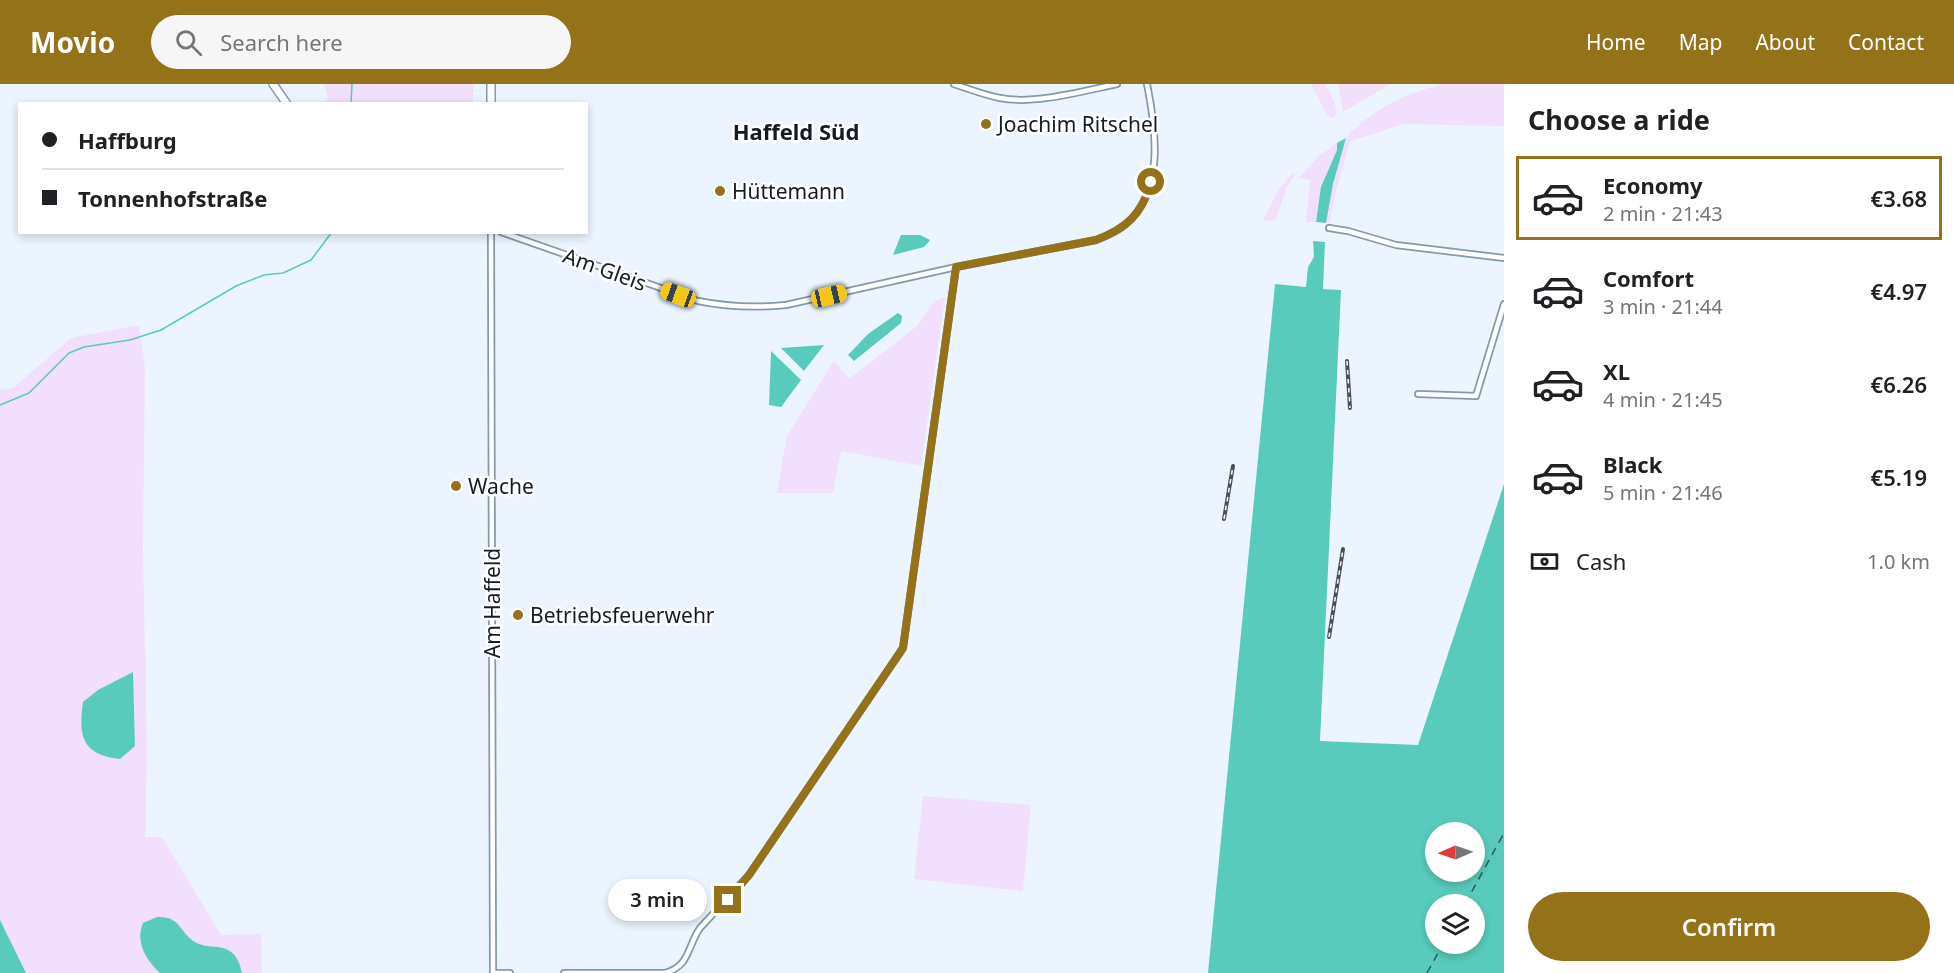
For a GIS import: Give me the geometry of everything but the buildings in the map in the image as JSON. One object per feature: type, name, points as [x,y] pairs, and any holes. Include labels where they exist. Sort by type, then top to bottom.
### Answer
[{"type":"street","points":[[273,84],[286,102]]},
{"type":"street","points":[[491,84],[491,102]]},
{"type":"street","points":[[954,84],[1002,99],[1021,100],[1067,95],[1117,84]]},
{"type":"street","name":"Am Gleis","points":[[507,234],[698,301],[730,306],[763,307],[786,305],[956,267],[1096,240],[1124,226],[1141,207],[1151,182],[1154,117],[1147,84]]},
{"type":"street","points":[[1329,228],[1396,245],[1504,258]]},
{"type":"street","name":"Am Haffeld","points":[[491,234],[493,973]]},
{"type":"street","points":[[564,973],[664,973],[677,969],[684,962],[700,928],[749,875],[903,648],[956,267]]},
{"type":"street","points":[[1418,394],[1476,396],[1504,304]]},
{"type":"street","points":[[493,973],[510,973]]},
{"type":"shaded area","points":[[324,84],[473,84],[473,102],[324,102],[328,98]]},
{"type":"shaded area","points":[[1311,84],[1325,84],[1334,101],[1337,115],[1332,118],[1327,115]]},
{"type":"shaded area","points":[[1338,84],[1391,84],[1343,112]]},
{"type":"shaded area","points":[[1442,84],[1504,84],[1504,126],[1404,124],[1350,141],[1330,223],[1326,223],[1337,168],[1348,135],[1385,106],[1418,91]]},
{"type":"shaded area","points":[[1346,138],[1333,184],[1326,223],[1316,222],[1321,187],[1337,150],[1337,143]]},
{"type":"shaded area","points":[[1337,143],[1337,150],[1321,187],[1316,222],[1306,222],[1310,180],[1299,178],[1318,157]]},
{"type":"shaded area","points":[[1293,173],[1295,175],[1288,185],[1275,221],[1263,220],[1279,189]]},
{"type":"shaded area","points":[[901,235],[920,235],[930,240],[924,247],[893,255]]},
{"type":"shaded area","points":[[1313,241],[1325,242],[1323,289],[1341,290],[1320,741],[1418,745],[1504,484],[1504,973],[1208,973],[1275,284],[1306,287],[1308,267],[1314,257]]},
{"type":"shaded area","points":[[945,297],[921,466],[841,451],[833,493],[777,493],[787,436],[834,361],[849,379],[917,326],[934,301]]},
{"type":"shaded area","points":[[898,313],[902,316],[901,323],[854,361],[848,355],[868,334]]},
{"type":"shaded area","points":[[139,325],[145,367],[143,549],[147,754],[145,837],[162,837],[221,935],[261,934],[262,973],[26,973],[0,920],[0,390],[13,388],[71,338]]},
{"type":"shaded area","points":[[824,345],[804,371],[781,348]]},
{"type":"shaded area","points":[[771,351],[801,380],[781,407],[769,405]]},
{"type":"shaded area","points":[[133,672],[135,746],[120,759],[107,757],[97,753],[85,742],[81,725],[83,702],[98,690]]},
{"type":"shaded area","points":[[923,796],[1031,805],[1023,891],[914,879]]},
{"type":"shaded area","points":[[157,917],[171,919],[189,938],[199,944],[227,950],[237,959],[242,973],[160,973],[146,956],[140,937],[143,923]]},
{"type":"shaded area","points":[[0,920],[26,973],[0,973]]},
{"type":"waterway","points":[[351,102],[352,84]]},
{"type":"waterway","points":[[0,405],[29,393],[69,353],[84,347],[130,340],[161,330],[236,286],[264,275],[283,273],[311,260],[330,234]]},
{"type":"ferry route","points":[[1470,894],[1504,833]]},
{"type":"ferry route","points":[[1427,973],[1437,954]]},
{"type":"railway","points":[[1347,361],[1350,408]]},
{"type":"railway","points":[[1224,519],[1233,466]]},
{"type":"railway","points":[[1329,637],[1343,549]]},
{"type":"place","name":"Joachim Ritschel","points":[[986,124]]},
{"type":"place","name":"Hüttemann","points":[[720,191]]},
{"type":"place","name":"Wache","points":[[456,486]]},
{"type":"place","name":"Betriebsfeuerwehr","points":[[518,615]]},
{"type":"district","name":"Haffeld Süd","points":[[796,131]]},
{"type":"route","points":[[728,900],[749,875],[903,648],[956,267],[1096,240],[1112,234],[1133,218],[1141,207],[1151,182]]}]
